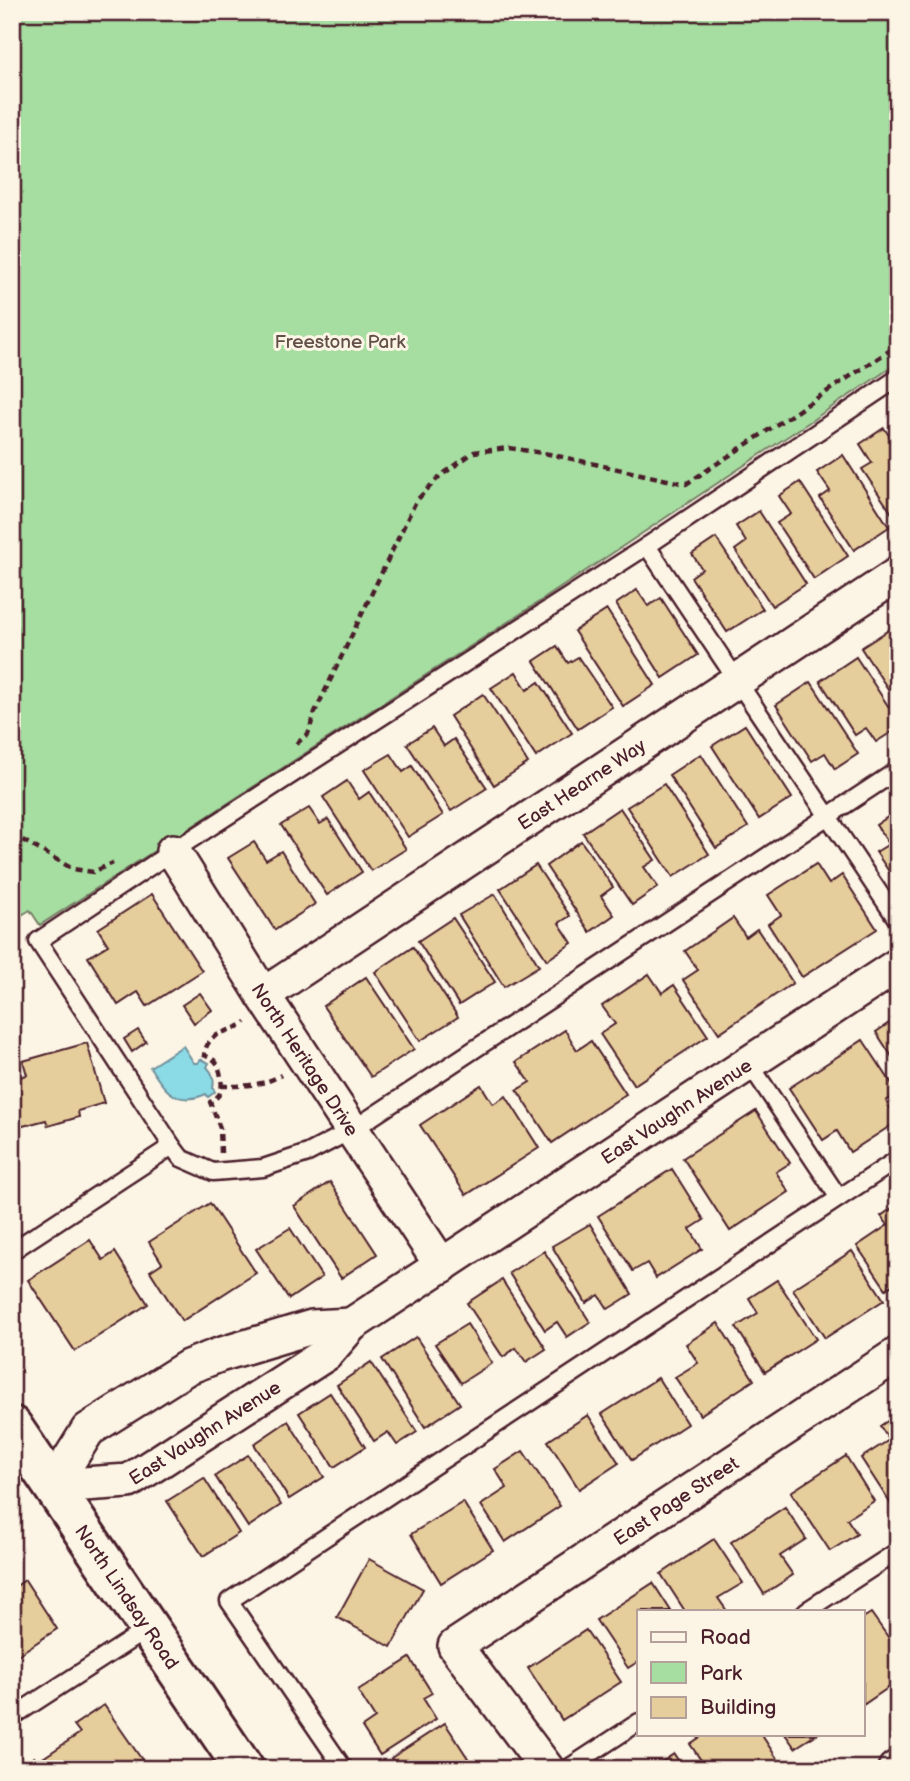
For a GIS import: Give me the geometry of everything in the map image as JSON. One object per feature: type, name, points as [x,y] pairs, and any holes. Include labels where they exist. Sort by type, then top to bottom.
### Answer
[{"type":"main road","name":"North Lindsay Road","points":[[12,1426],[244,1769]]},
{"type":"street","name":"East Hearne Way","points":[[267,1001],[737,680],[898,574]]},
{"type":"street","name":"North Heritage Drive","points":[[173,851],[267,1001],[442,1266]]},
{"type":"street","name":"East Vaughn Avenue","points":[[53,1486],[129,1481],[326,1354],[351,1325],[898,965]]},
{"type":"street","points":[[53,1486],[88,1430],[188,1367],[219,1354],[312,1327],[351,1325]]},
{"type":"street","name":"East Page Street","points":[[547,1769],[455,1646],[898,1354]]},
{"type":"lane","points":[[898,379],[647,546],[38,941],[181,1158],[213,1172],[263,1168],[308,1153],[352,1130],[898,770]]},
{"type":"lane","points":[[647,546],[898,921]]},
{"type":"lane","points":[[749,1063],[839,1198]]},
{"type":"lane","points":[[12,1251],[172,1146]]},
{"type":"lane","points":[[344,1769],[229,1601],[898,1159]]},
{"type":"lane","points":[[808,1610],[898,1551]]},
{"type":"lane","points":[[12,1717],[149,1628]]},
{"type":"lane","points":[[567,1769],[637,1723]]},
{"type":"path","points":[[292,747],[308,734],[314,712],[416,501],[439,477],[474,452],[509,448],[549,454],[686,484],[898,345]]},
{"type":"path","points":[[12,834],[73,869],[93,872],[115,862]]},
{"type":"path","points":[[222,1171],[220,1128],[210,1102],[217,1098],[221,1090],[219,1070],[215,1061],[204,1055],[206,1046],[213,1036],[238,1027],[267,1001]]},
{"type":"path","points":[[221,1086],[245,1086],[273,1080],[306,1060]]},
{"type":"green space","name":"Freestone Park","points":[[12,12],[898,12],[898,363],[545,598],[40,925],[30,910],[12,921]]},
{"type":"water","points":[[183,1046],[194,1063],[198,1063],[200,1059],[209,1063],[207,1067],[213,1077],[215,1092],[208,1097],[206,1094],[187,1098],[172,1094],[160,1083],[150,1067]]},
{"type":"building","points":[[884,428],[898,449],[897,521],[862,469],[872,463],[860,444]]},
{"type":"building","points":[[843,455],[889,527],[854,550],[820,498],[830,491],[817,472]]},
{"type":"building","points":[[800,482],[848,556],[814,579],[777,523],[791,514],[779,496]]},
{"type":"building","points":[[759,511],[806,584],[772,606],[735,550],[746,542],[736,526]]},
{"type":"building","points":[[716,538],[763,609],[727,632],[691,577],[702,569],[692,554]]},
{"type":"building","points":[[637,590],[648,606],[661,598],[698,655],[663,678],[616,604]]},
{"type":"building","points":[[607,610],[655,685],[623,706],[574,631]]},
{"type":"building","points":[[895,626],[898,631],[898,704],[861,648]]},
{"type":"building","points":[[557,646],[568,663],[578,657],[612,707],[578,729],[534,661]]},
{"type":"building","points":[[856,657],[898,721],[898,728],[876,742],[866,728],[855,735],[820,681]]},
{"type":"building","points":[[516,672],[527,690],[539,682],[572,733],[536,757],[491,688]]},
{"type":"building","points":[[811,682],[858,754],[835,769],[825,753],[812,761],[776,705]]},
{"type":"building","points":[[483,694],[528,763],[494,785],[450,716]]},
{"type":"building","points":[[745,725],[792,798],[759,819],[712,746]]},
{"type":"building","points":[[432,728],[444,746],[454,739],[487,788],[451,811],[407,744]]},
{"type":"building","points":[[391,754],[403,772],[412,766],[443,815],[408,837],[364,770]]},
{"type":"building","points":[[701,754],[748,827],[716,848],[669,775]]},
{"type":"building","points":[[347,781],[359,799],[369,792],[406,849],[371,871],[323,797]]},
{"type":"building","points":[[664,784],[709,854],[673,877],[627,807]]},
{"type":"building","points":[[309,808],[320,824],[328,819],[362,872],[327,895],[281,825]]},
{"type":"building","points":[[620,808],[655,860],[644,867],[658,887],[632,905],[583,833]]},
{"type":"building","points":[[898,810],[898,885],[876,852],[889,844],[876,825]]},
{"type":"building","points":[[581,841],[613,887],[601,896],[614,915],[590,932],[546,866]]},
{"type":"building","points":[[254,842],[266,860],[281,851],[315,904],[275,930],[228,858]]},
{"type":"building","points":[[816,864],[829,884],[842,875],[877,929],[802,977],[768,924],[781,915],[768,895]]},
{"type":"building","points":[[536,865],[570,916],[559,923],[572,943],[547,960],[500,889]]},
{"type":"building","points":[[152,894],[202,971],[147,1006],[138,992],[118,1005],[88,957],[108,945],[98,929]]},
{"type":"building","points":[[495,894],[539,966],[504,987],[459,915]]},
{"type":"building","points":[[453,918],[495,982],[459,1005],[418,941]]},
{"type":"building","points":[[733,918],[746,937],[757,929],[793,983],[719,1033],[683,980],[698,970],[685,951]]},
{"type":"building","points":[[413,947],[458,1017],[420,1041],[375,972]]},
{"type":"building","points":[[649,974],[662,993],[674,985],[708,1036],[634,1085],[600,1034],[615,1024],[602,1006]]},
{"type":"building","points":[[366,977],[414,1049],[371,1077],[323,1006]]},
{"type":"building","points":[[200,993],[212,1010],[194,1023],[182,1005]]},
{"type":"building","points":[[898,1017],[898,1066],[876,1032]]},
{"type":"building","points":[[138,1030],[146,1042],[132,1052],[124,1039]]},
{"type":"building","points":[[565,1030],[577,1050],[591,1041],[626,1094],[552,1143],[517,1090],[530,1082],[516,1062]]},
{"type":"building","points":[[863,1040],[898,1093],[886,1101],[898,1121],[850,1152],[837,1131],[823,1140],[789,1088]]},
{"type":"building","points":[[87,1043],[104,1103],[78,1111],[79,1117],[48,1126],[46,1120],[19,1127],[12,1102],[12,1079],[27,1075],[23,1061]]},
{"type":"building","points":[[481,1085],[493,1104],[506,1096],[539,1148],[466,1195],[420,1125]]},
{"type":"building","points":[[756,1111],[790,1163],[776,1172],[789,1192],[730,1231],[683,1158]]},
{"type":"building","points":[[672,1169],[704,1220],[690,1229],[702,1249],[656,1278],[647,1263],[633,1271],[598,1216]]},
{"type":"building","points":[[330,1182],[377,1254],[341,1278],[294,1206]]},
{"type":"building","points":[[210,1203],[256,1273],[182,1321],[150,1271],[162,1263],[149,1242]]},
{"type":"building","points":[[898,1204],[898,1281],[886,1289],[857,1246],[888,1225],[881,1216]]},
{"type":"building","points":[[590,1224],[632,1294],[608,1309],[599,1295],[586,1303],[552,1246]]},
{"type":"building","points":[[290,1228],[322,1277],[289,1299],[256,1249]]},
{"type":"building","points":[[90,1240],[103,1260],[115,1252],[148,1304],[75,1351],[28,1280]]},
{"type":"building","points":[[544,1251],[590,1322],[567,1337],[557,1322],[545,1330],[509,1273]]},
{"type":"building","points":[[852,1251],[884,1300],[825,1338],[793,1289]]},
{"type":"building","points":[[502,1280],[546,1349],[526,1362],[516,1348],[503,1357],[467,1303]]},
{"type":"building","points":[[777,1280],[816,1339],[765,1372],[736,1327],[758,1313],[749,1298]]},
{"type":"building","points":[[718,1323],[754,1380],[700,1415],[675,1377],[698,1363],[686,1344]]},
{"type":"building","points":[[467,1324],[492,1363],[461,1383],[435,1344]]},
{"type":"building","points":[[416,1337],[460,1404],[425,1427],[382,1359]]},
{"type":"building","points":[[371,1362],[417,1432],[397,1445],[388,1432],[374,1441],[337,1385]]},
{"type":"building","points":[[658,1378],[687,1424],[632,1460],[602,1414]]},
{"type":"building","points":[[330,1393],[365,1447],[334,1467],[299,1413]]},
{"type":"building","points":[[898,1414],[898,1506],[894,1509],[861,1458],[889,1440],[880,1426]]},
{"type":"building","points":[[588,1415],[619,1463],[579,1489],[548,1441]]},
{"type":"building","points":[[288,1421],[324,1477],[289,1499],[254,1444]]},
{"type":"building","points":[[523,1451],[560,1506],[505,1542],[481,1505],[507,1488],[495,1469]]},
{"type":"building","points":[[248,1455],[281,1505],[248,1527],[215,1476]]},
{"type":"building","points":[[846,1456],[874,1501],[847,1519],[857,1534],[830,1551],[791,1492]]},
{"type":"building","points":[[204,1478],[239,1533],[203,1556],[167,1501]]},
{"type":"building","points":[[463,1502],[493,1550],[441,1583],[411,1534]]},
{"type":"building","points":[[785,1507],[806,1539],[780,1556],[793,1575],[764,1594],[731,1542]]},
{"type":"building","points":[[714,1539],[743,1583],[718,1598],[726,1610],[684,1610],[661,1574]]},
{"type":"building","points":[[369,1559],[423,1589],[391,1647],[337,1617]]},
{"type":"building","points":[[25,1580],[57,1629],[12,1659],[12,1589]]},
{"type":"building","points":[[653,1583],[670,1610],[637,1610],[637,1662],[628,1668],[596,1620]]},
{"type":"building","points":[[871,1613],[898,1651],[898,1681],[864,1704],[864,1617]]},
{"type":"building","points":[[586,1630],[621,1682],[562,1720],[528,1668]]},
{"type":"building","points":[[410,1658],[432,1693],[423,1698],[436,1719],[380,1755],[362,1727],[375,1718],[358,1691]]},
{"type":"building","points":[[104,1705],[147,1767],[50,1769],[43,1758],[80,1733],[74,1725]]},
{"type":"building","points":[[445,1723],[475,1769],[398,1769],[391,1758]]},
{"type":"building","points":[[702,1736],[762,1736],[780,1763],[772,1769],[707,1769],[690,1744]]},
{"type":"building","points":[[786,1736],[814,1736],[795,1748]]},
{"type":"building","points":[[674,1754],[684,1769],[651,1769]]},
{"type":"building","points":[[34,1757],[42,1769],[17,1769]]}]
